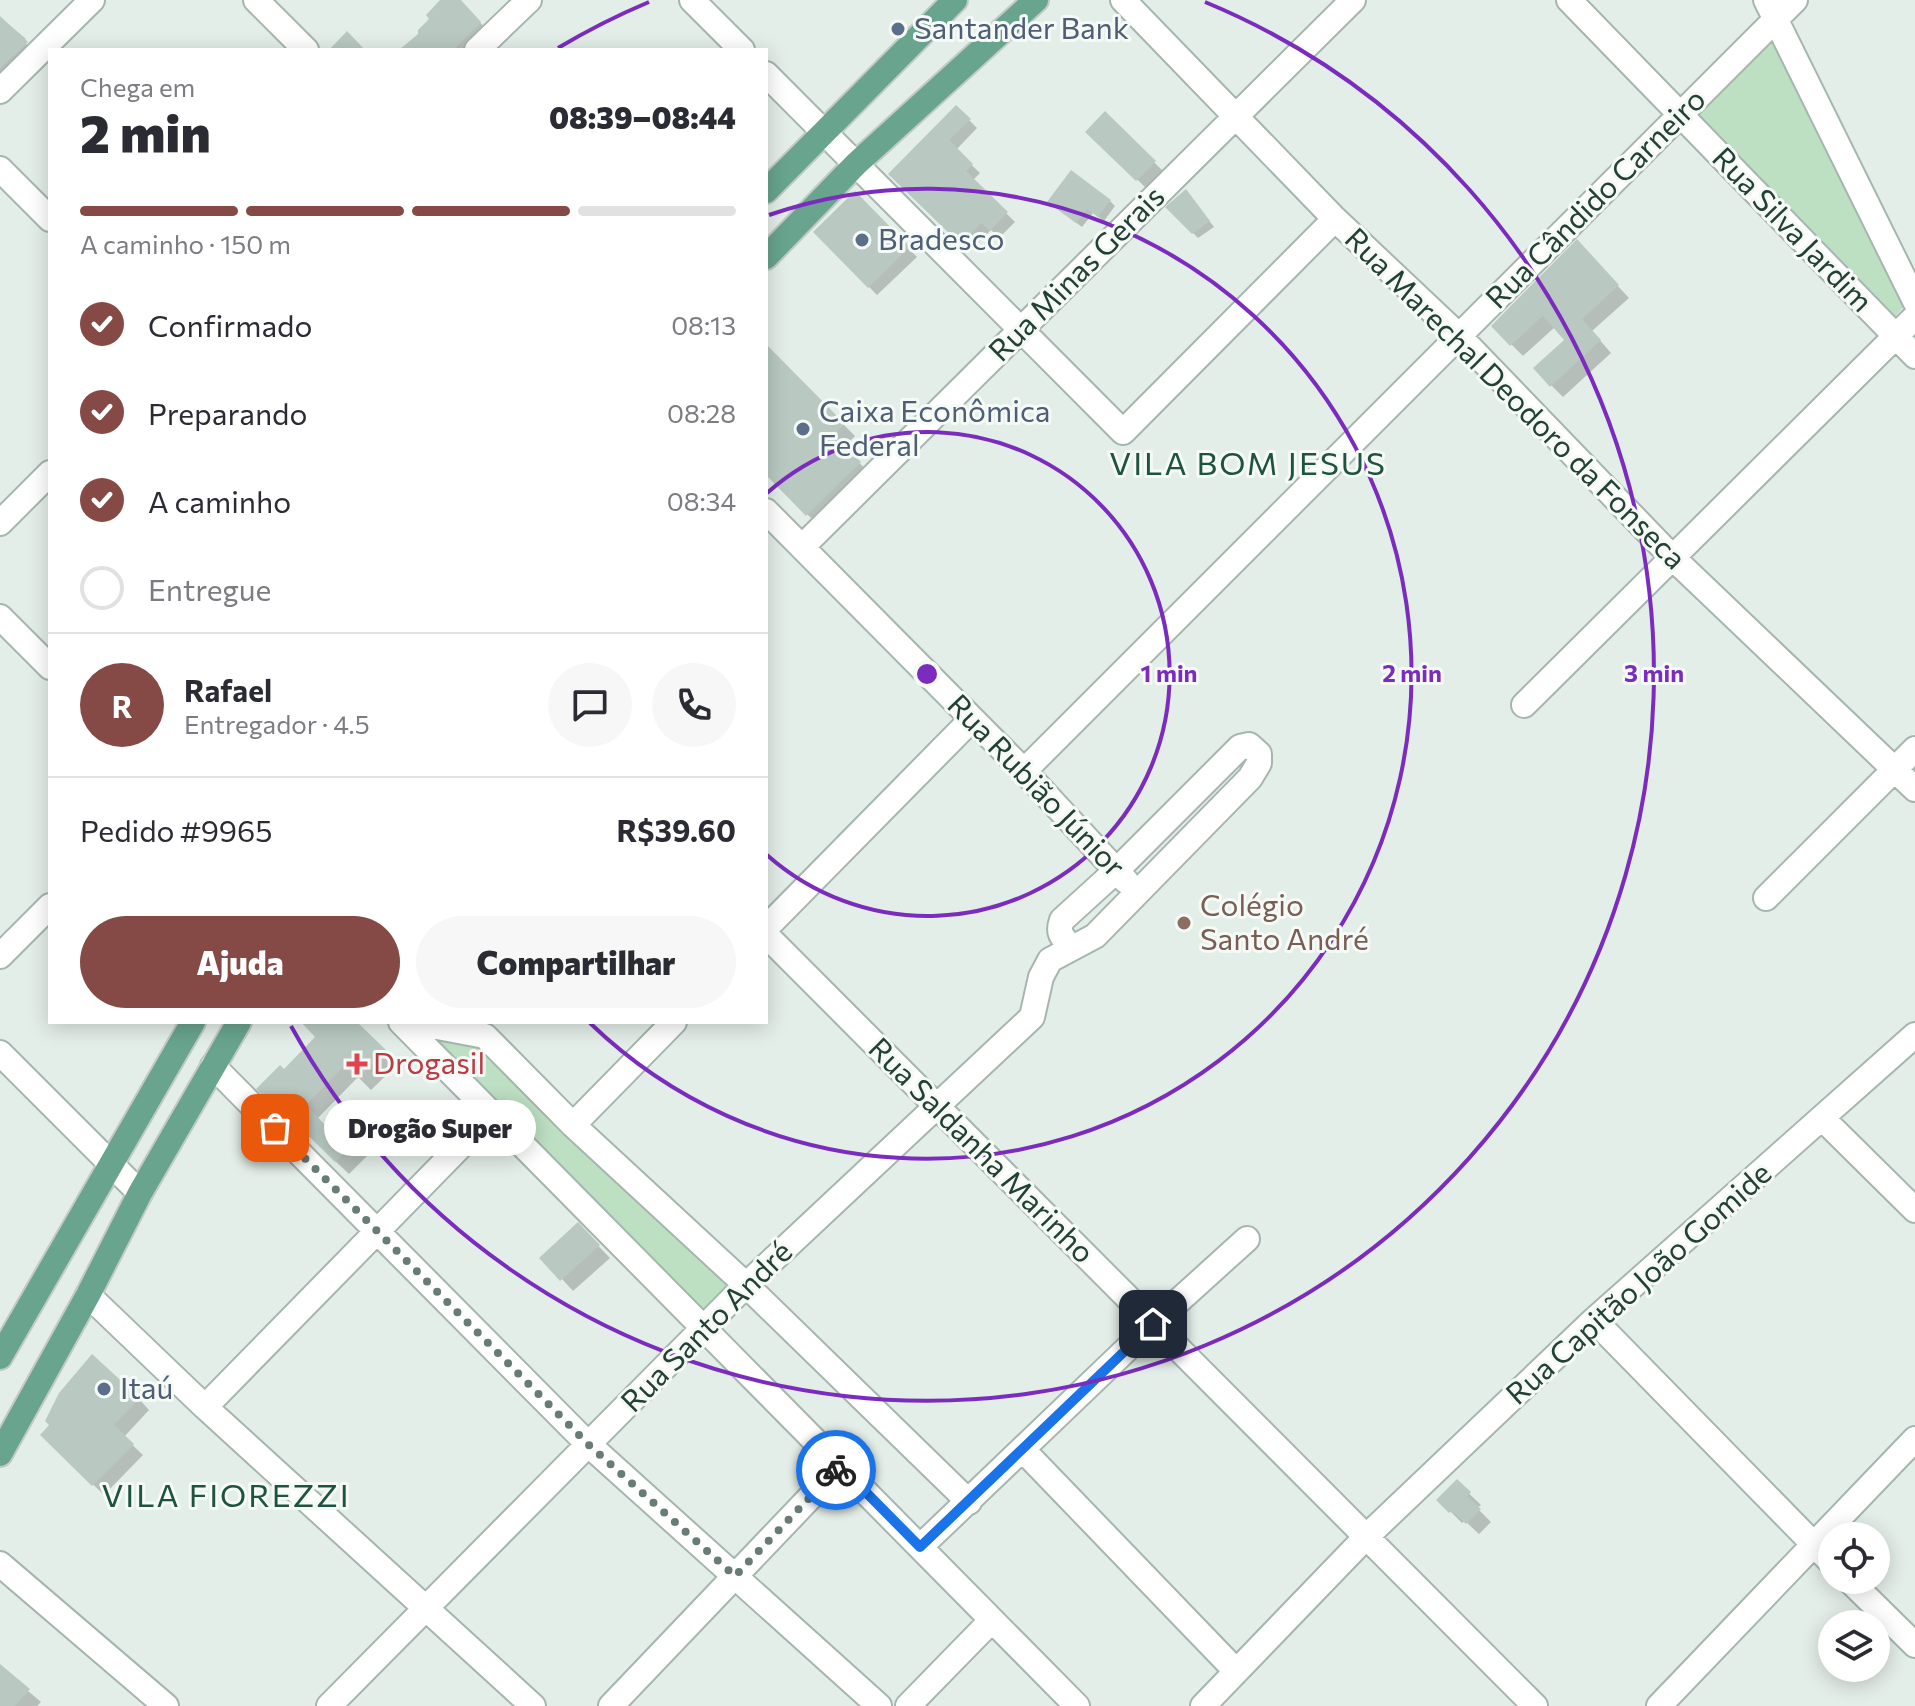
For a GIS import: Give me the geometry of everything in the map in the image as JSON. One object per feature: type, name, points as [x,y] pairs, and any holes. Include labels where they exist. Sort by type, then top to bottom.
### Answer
[{"type":"main road","points":[[768,189],[955,0]]},
{"type":"main road","points":[[768,255],[856,164],[1036,0]]},
{"type":"main road","points":[[0,1357],[192,1024]]},
{"type":"main road","points":[[2,1443],[238,1024]]},
{"type":"street","points":[[0,91],[92,0]]},
{"type":"street","points":[[256,0],[304,48]]},
{"type":"street","points":[[479,48],[529,0]]},
{"type":"street","points":[[692,0],[740,48]]},
{"type":"street","name":"Rua Marechal Deodoro da Fonseca","points":[[1123,0],[1335,219],[1459,336],[1673,558],[1915,789]]},
{"type":"street","name":"Rua Minas Gerais","points":[[802,547],[1353,0]]},
{"type":"street","name":"Rua Silva Jardim","points":[[1569,0],[1914,357]]},
{"type":"street","name":"Rua Cândido Carneiro","points":[[1024,771],[1682,114],[1771,9],[1795,0]]},
{"type":"street","points":[[1771,9],[1915,301]]},
{"type":"street","points":[[768,76],[1123,432],[1335,219]]},
{"type":"street","points":[[0,169],[48,217]]},
{"type":"street","points":[[1524,705],[1915,317]]},
{"type":"street","points":[[0,523],[48,475]]},
{"type":"street","name":"Rua Rubião Júnior","points":[[768,513],[1024,771],[1136,892]]},
{"type":"street","points":[[0,617],[48,665]]},
{"type":"street","points":[[768,926],[972,719]]},
{"type":"street","name":"Rua Santo André","points":[[329,1706],[746,1285],[1032,1017],[1041,977],[1050,960],[1095,936],[1250,778],[1259,763],[1259,754],[1249,745],[1240,747],[1117,870],[1062,920],[1059,929],[1061,936],[1071,947]]},
{"type":"street","points":[[1766,898],[1915,749]]},
{"type":"street","points":[[1187,799],[1206,822]]},
{"type":"street","points":[[1146,841],[1166,862]]},
{"type":"street","points":[[0,956],[48,908]]},
{"type":"street","name":"Rua Saldanha Marinho","points":[[768,937],[1535,1706]]},
{"type":"street","points":[[403,1024],[1077,1706]]},
{"type":"street","points":[[422,1024],[485,1036],[573,1125],[746,1285],[969,1502]]},
{"type":"street","points":[[573,1125],[672,1024]]},
{"type":"street","name":"Rua Capitão João Gomide","points":[[1203,1706],[1366,1537],[1594,1320],[1915,1035]]},
{"type":"street","points":[[0,1053],[140,1193]]},
{"type":"street","points":[[213,1066],[589,1445],[879,1706]]},
{"type":"street","points":[[205,1407],[492,1114]]},
{"type":"street","points":[[1823,1119],[1915,1210]]},
{"type":"street","points":[[920,1547],[1153,1324],[1247,1239]]},
{"type":"street","points":[[88,1295],[205,1407],[533,1706]]},
{"type":"street","points":[[1594,1320],[1818,1550]]},
{"type":"street","points":[[1659,1706],[1915,1439]]},
{"type":"street","points":[[1023,1450],[1236,1671]]},
{"type":"street","points":[[611,1706],[840,1466]]},
{"type":"street","points":[[0,1564],[166,1706]]},
{"type":"street","points":[[1863,1594],[1915,1645]]},
{"type":"street","points":[[908,1706],[992,1620]]},
{"type":"green space","points":[[1771,25],[1906,304],[1890,322],[1691,112]]},
{"type":"green space","points":[[412,1026],[480,1040],[741,1289],[710,1325]]},
{"type":"building","points":[[440,0],[461,0],[481,22],[455,48],[401,48],[418,34],[429,19],[426,15]]},
{"type":"building","points":[[0,16],[28,42],[0,68]]},
{"type":"building","points":[[347,31],[363,48],[331,48]]},
{"type":"building","points":[[956,105],[971,119],[949,140],[973,164],[966,171],[1008,212],[990,231],[981,223],[960,244],[888,174]]},
{"type":"building","points":[[1105,111],[1156,161],[1136,181],[1085,132]]},
{"type":"building","points":[[1071,170],[1111,200],[1098,217],[1087,209],[1076,223],[1047,202]]},
{"type":"building","points":[[1186,189],[1210,221],[1192,234],[1165,207]]},
{"type":"building","name":"Bradesco","points":[[855,191],[910,247],[868,288],[813,232]]},
{"type":"building","points":[[1577,239],[1619,285],[1582,319],[1601,340],[1550,387],[1533,368],[1564,340],[1543,316],[1510,346],[1491,326]]},
{"type":"building","name":"Caixa Econômica Federal","points":[[768,346],[845,424],[834,434],[861,462],[806,516],[768,477]]},
{"type":"building","points":[[303,1024],[359,1024],[386,1050],[357,1079],[344,1066],[306,1105],[328,1128],[347,1110],[367,1131],[335,1162],[256,1089],[280,1065],[284,1069],[315,1037]]},
{"type":"building","points":[[578,1222],[600,1245],[560,1281],[539,1258]]},
{"type":"building","points":[[92,1354],[140,1398],[114,1425],[134,1444],[92,1486],[40,1435],[49,1425],[45,1421],[59,1393]]},
{"type":"building","points":[[1457,1479],[1471,1492],[1467,1496],[1481,1509],[1466,1524],[1436,1500]]},
{"type":"building","points":[[0,1664],[30,1689],[15,1706],[0,1706]]},
{"type":"way so far","points":[[275,1128],[589,1445],[735,1576],[836,1470]]},
{"type":"place","name":"Santander Bank","points":[[898,29]]},
{"type":"place","name":"Bradesco","points":[[862,240]]},
{"type":"place","name":"Caixa Econômica Federal","points":[[803,429]]},
{"type":"place","name":"Colégio Santo André","points":[[1184,923]]},
{"type":"place","name":"Drogasil","points":[[357,1064]]},
{"type":"place","name":"Drogão Super","points":[[275,1128]]},
{"type":"place","name":"Itaú","points":[[104,1389]]},
{"type":"district","name":"VILA BOM JESUS","points":[[1248,464]]},
{"type":"district","name":"VILA FIOREZZI","points":[[226,1496]]},
{"type":"route","points":[[836,1470],[840,1466],[920,1547],[1153,1324]]}]
